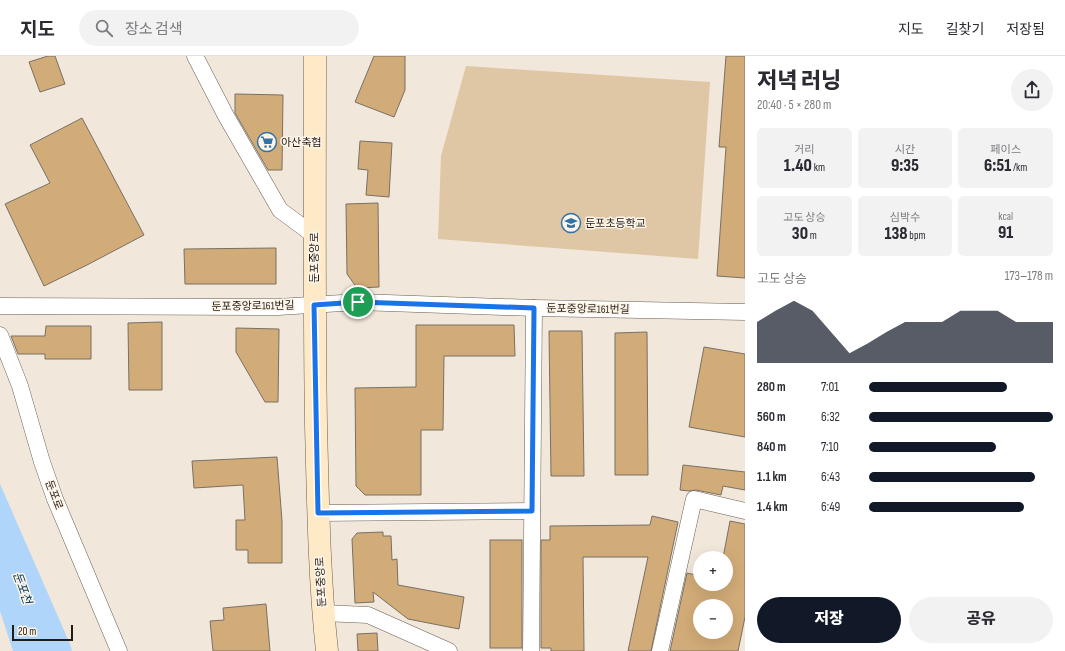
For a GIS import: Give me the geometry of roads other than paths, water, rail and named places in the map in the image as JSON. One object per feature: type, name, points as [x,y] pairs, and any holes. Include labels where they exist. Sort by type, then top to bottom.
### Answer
[{"type":"street","points":[[195,56],[226,116],[280,210],[315,236]]},
{"type":"street","name":"둔포중앙로","points":[[315,56],[314,305],[318,513],[323,613],[327,651]]},
{"type":"street","name":"둔포중앙로161번길","points":[[0,306],[278,307],[358,302],[534,308],[745,312]]},
{"type":"street","points":[[531,651],[534,308]]},
{"type":"street","name":"둔포로","points":[[0,335],[20,386],[42,462],[55,500],[119,651]]},
{"type":"street","points":[[660,651],[694,499],[745,511]]},
{"type":"street","points":[[318,513],[532,511]]},
{"type":"street","points":[[323,613],[368,615],[449,651]]},
{"type":"water","name":"둔포천","points":[[0,484],[72,651],[13,651],[0,611]]},
{"type":"place","name":"아산축협","points":[[267,142]]},
{"type":"place","name":"둔포초등학교","points":[[571,223]]}]
